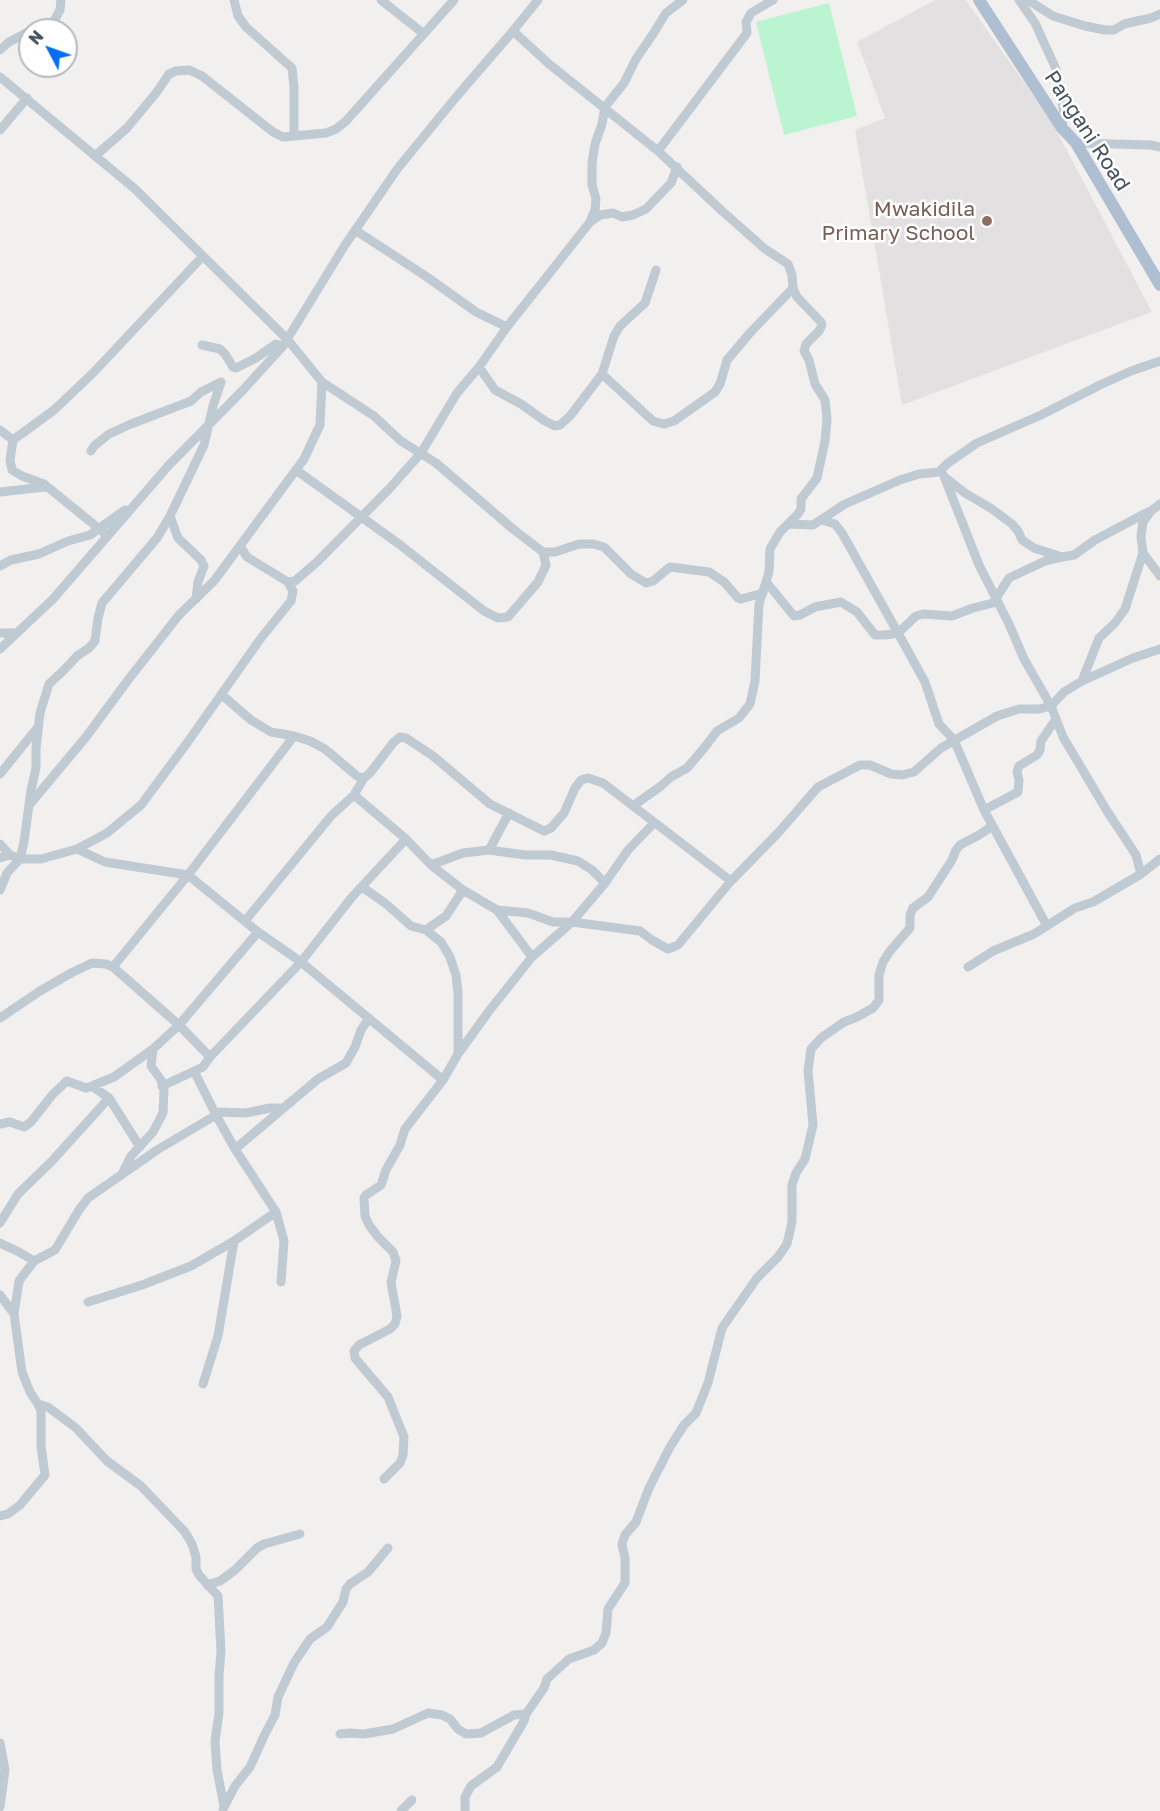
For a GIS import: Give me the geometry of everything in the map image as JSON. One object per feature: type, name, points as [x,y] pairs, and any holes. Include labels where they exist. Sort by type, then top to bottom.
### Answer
[{"type":"main road","name":"Pangani Road","points":[[979,0],[1062,128],[1076,143],[1160,285]]},
{"type":"street","points":[[56,18],[62,0]]},
{"type":"street","points":[[234,0],[238,16],[246,27],[292,68],[294,136]]},
{"type":"street","points":[[381,0],[424,34]]},
{"type":"street","points":[[95,156],[127,128],[169,74],[176,71],[189,70],[202,76],[273,132],[283,137],[326,133],[341,125],[368,98],[454,0]]},
{"type":"street","points":[[0,649],[53,600],[169,465],[286,343],[331,267],[398,168],[538,0]]},
{"type":"street","points":[[590,222],[595,210],[596,199],[592,185],[592,163],[605,107],[624,83],[636,59],[666,13],[683,0]]},
{"type":"street","points":[[658,151],[747,33],[746,21],[751,13],[772,0]]},
{"type":"street","points":[[1020,0],[1035,22],[1056,69],[1064,113],[1062,128]]},
{"type":"street","points":[[1028,0],[1053,16],[1105,30],[1114,30],[1124,24],[1160,14]]},
{"type":"street","points":[[513,31],[549,64],[677,167],[773,256],[788,264],[797,297],[822,325],[806,344],[804,351],[809,360],[815,384],[825,400],[827,419],[825,441],[817,478],[801,499],[801,509],[798,514],[780,532],[770,549],[769,573],[759,604],[755,681],[750,704],[739,718],[717,731],[687,768],[671,777],[633,806]]},
{"type":"street","points":[[0,50],[18,38]]},
{"type":"street","points":[[0,77],[135,189],[203,256],[322,382],[374,416],[401,441],[436,463],[543,552],[555,552],[579,544],[593,544],[604,547],[631,574],[646,583],[653,581],[670,567],[709,572],[724,582],[741,599],[765,588]]},
{"type":"street","points":[[0,130],[27,98]]},
{"type":"street","points":[[1076,143],[1160,147]]},
{"type":"street","points":[[288,582],[295,581],[317,562],[421,453],[457,393],[479,367],[560,257],[590,222],[600,214],[612,213],[622,217],[646,209],[671,183],[677,167]]},
{"type":"street","points":[[356,230],[476,312],[507,327]]},
{"type":"street","points":[[108,536],[44,484],[12,470],[10,460],[13,440],[54,410],[93,373],[203,256]]},
{"type":"street","points":[[479,367],[495,390],[555,426],[560,424],[570,416],[602,374],[620,326],[645,303],[656,270]]},
{"type":"street","points":[[602,374],[654,421],[664,424],[674,421],[715,392],[720,384],[727,360],[793,288]]},
{"type":"street","points":[[202,345],[220,349],[236,368],[276,344],[286,343]]},
{"type":"street","points":[[941,474],[948,463],[977,443],[1041,415],[1100,385],[1160,361]]},
{"type":"street","points":[[0,890],[7,873],[20,859],[36,768],[40,713],[49,684],[95,641],[102,603],[157,538],[170,516],[204,445],[221,382],[201,392],[191,401],[109,434],[91,451]]},
{"type":"street","points":[[28,806],[86,737],[179,615],[214,581],[304,459],[320,425],[322,382]]},
{"type":"street","points":[[0,430],[13,440]]},
{"type":"street","points":[[296,470],[399,544],[484,611],[498,618],[508,617],[538,582],[546,566],[543,552]]},
{"type":"street","points":[[788,524],[813,525],[845,504],[900,480],[919,474],[941,474],[1012,524],[1022,540],[1034,548],[1062,557]]},
{"type":"street","points":[[941,474],[979,565],[1024,659],[1051,706],[1063,737],[1136,855],[1141,874]]},
{"type":"street","points":[[0,492],[45,487]]},
{"type":"street","points":[[0,566],[11,560],[39,554],[68,541],[90,535],[139,499]]},
{"type":"street","points":[[765,588],[794,616],[815,607],[841,602],[857,612],[875,635],[898,633],[915,616],[952,616],[993,603],[1009,578],[1045,561],[1074,555],[1095,540],[1160,504]]},
{"type":"street","points":[[1082,681],[1099,638],[1115,623],[1125,609],[1143,553],[1141,536],[1143,522],[1151,511]]},
{"type":"street","points":[[170,516],[178,538],[201,560],[204,566],[198,582],[196,599]]},
{"type":"street","points":[[822,520],[835,524],[842,532],[898,633],[925,682],[939,724],[954,740],[984,810],[1047,926]]},
{"type":"street","points":[[0,844],[5,856],[20,859],[40,859],[77,849],[107,833],[141,805],[261,638],[291,601],[293,591],[288,582],[247,557],[240,546]]},
{"type":"street","points":[[1143,553],[1160,576]]},
{"type":"street","points":[[0,633],[17,633]]},
{"type":"street","points":[[497,910],[528,913],[553,922],[572,922],[640,932],[668,949],[678,945],[731,881],[778,833],[819,786],[860,765],[870,765],[891,774],[902,775],[914,772],[932,755],[954,740],[997,716],[1019,709],[1039,709],[1051,706],[1064,692],[1082,681],[1133,658],[1160,649]]},
{"type":"street","points":[[222,695],[251,720],[271,732],[310,741],[325,749],[352,772],[364,778]]},
{"type":"street","points":[[984,810],[1018,792],[1019,766],[1037,755],[1041,741],[1056,719]]},
{"type":"street","points":[[0,774],[39,725]]},
{"type":"street","points":[[112,968],[188,875],[294,736]]},
{"type":"street","points":[[245,921],[331,816],[354,795],[364,778],[400,737],[406,738],[433,756],[490,804],[544,831],[551,828],[564,813],[581,780],[588,778],[603,783],[731,881]]},
{"type":"street","points":[[354,795],[406,839],[431,865],[463,890],[497,910],[532,957]]},
{"type":"street","points":[[489,850],[509,813]]},
{"type":"street","points":[[384,1479],[400,1463],[404,1437],[388,1397],[355,1358],[354,1351],[359,1345],[396,1324],[398,1316],[391,1282],[396,1261],[393,1252],[369,1225],[365,1216],[364,1198],[381,1185],[405,1130],[443,1080],[458,1054],[532,957],[572,922],[605,883],[628,850],[654,823]]},
{"type":"street","points":[[465,1811],[465,1797],[471,1786],[498,1767],[547,1679],[569,1659],[594,1650],[602,1643],[606,1633],[608,1609],[625,1583],[626,1570],[622,1544],[625,1535],[636,1522],[649,1488],[670,1447],[684,1425],[696,1413],[708,1383],[722,1328],[757,1278],[778,1257],[787,1244],[792,1222],[792,1185],[805,1159],[813,1125],[808,1071],[811,1049],[821,1038],[844,1022],[873,1008],[879,1000],[879,975],[883,962],[910,928],[910,915],[913,908],[928,897],[960,845],[992,826]]},
{"type":"street","points":[[162,1086],[195,1073],[203,1067],[301,962],[362,887],[406,839]]},
{"type":"street","points":[[77,849],[105,862],[188,875],[258,932],[301,962],[443,1080]]},
{"type":"street","points":[[431,865],[463,853],[489,850],[525,855],[551,855],[578,861],[592,870],[605,883]]},
{"type":"street","points":[[968,967],[993,951],[1034,934],[1075,908],[1093,902],[1115,890],[1160,859]]},
{"type":"street","points":[[362,887],[385,903],[411,926],[426,930],[441,942],[450,957],[456,975],[458,993],[458,1054]]},
{"type":"street","points":[[426,930],[446,916],[463,890]]},
{"type":"street","points":[[0,1124],[10,1122],[24,1128],[67,1081],[86,1088],[92,1086],[114,1077],[153,1048],[179,1025],[258,932]]},
{"type":"street","points":[[0,1018],[40,991],[92,963],[106,964],[179,1025],[210,1057]]},
{"type":"street","points":[[235,1149],[318,1079],[346,1063],[369,1018]]},
{"type":"street","points":[[122,1174],[131,1156],[153,1132],[163,1113],[161,1080],[151,1066],[153,1048]]},
{"type":"street","points":[[195,1073],[235,1149],[276,1212],[284,1241],[281,1282]]},
{"type":"street","points":[[92,1086],[109,1098],[140,1147]]},
{"type":"street","points":[[0,1223],[18,1194],[52,1161],[109,1098]]},
{"type":"street","points":[[0,1516],[8,1514],[20,1505],[45,1475],[41,1446],[41,1411],[22,1372],[14,1314],[19,1281],[34,1261],[55,1250],[88,1198],[157,1150],[220,1112],[246,1113],[283,1108]]},
{"type":"street","points":[[88,1302],[142,1286],[190,1266],[234,1241],[276,1212]]},
{"type":"street","points":[[203,1384],[218,1336],[234,1241]]},
{"type":"street","points":[[0,1243],[19,1251],[34,1261]]},
{"type":"street","points":[[0,1295],[14,1314]]},
{"type":"street","points":[[38,1404],[48,1407],[76,1428],[107,1461],[141,1486],[185,1532],[196,1557],[196,1569],[218,1596],[221,1651],[219,1713],[215,1741],[223,1809]]},
{"type":"street","points":[[207,1585],[220,1581],[264,1544],[300,1534]]},
{"type":"street","points":[[223,1809],[235,1786],[250,1767],[275,1715],[278,1697],[294,1663],[310,1639],[327,1627],[344,1602],[346,1589],[350,1584],[368,1572],[388,1548]]},
{"type":"street","points":[[340,1734],[364,1734],[393,1729],[428,1713],[450,1719],[458,1729],[466,1734],[481,1733],[514,1715],[526,1714]]},
{"type":"street","points":[[0,1743],[5,1770],[0,1807]]},
{"type":"street","points":[[401,1811],[412,1800]]},
{"type":"shaded area","name":"Mwakidila Primary School","points":[[935,0],[966,0],[1052,122],[1152,312],[902,405],[855,130],[885,118],[857,42]]},
{"type":"green space","points":[[829,3],[857,116],[784,135],[756,22]]},
{"type":"place","name":"Mwakidila Primary School","points":[[987,221]]}]
